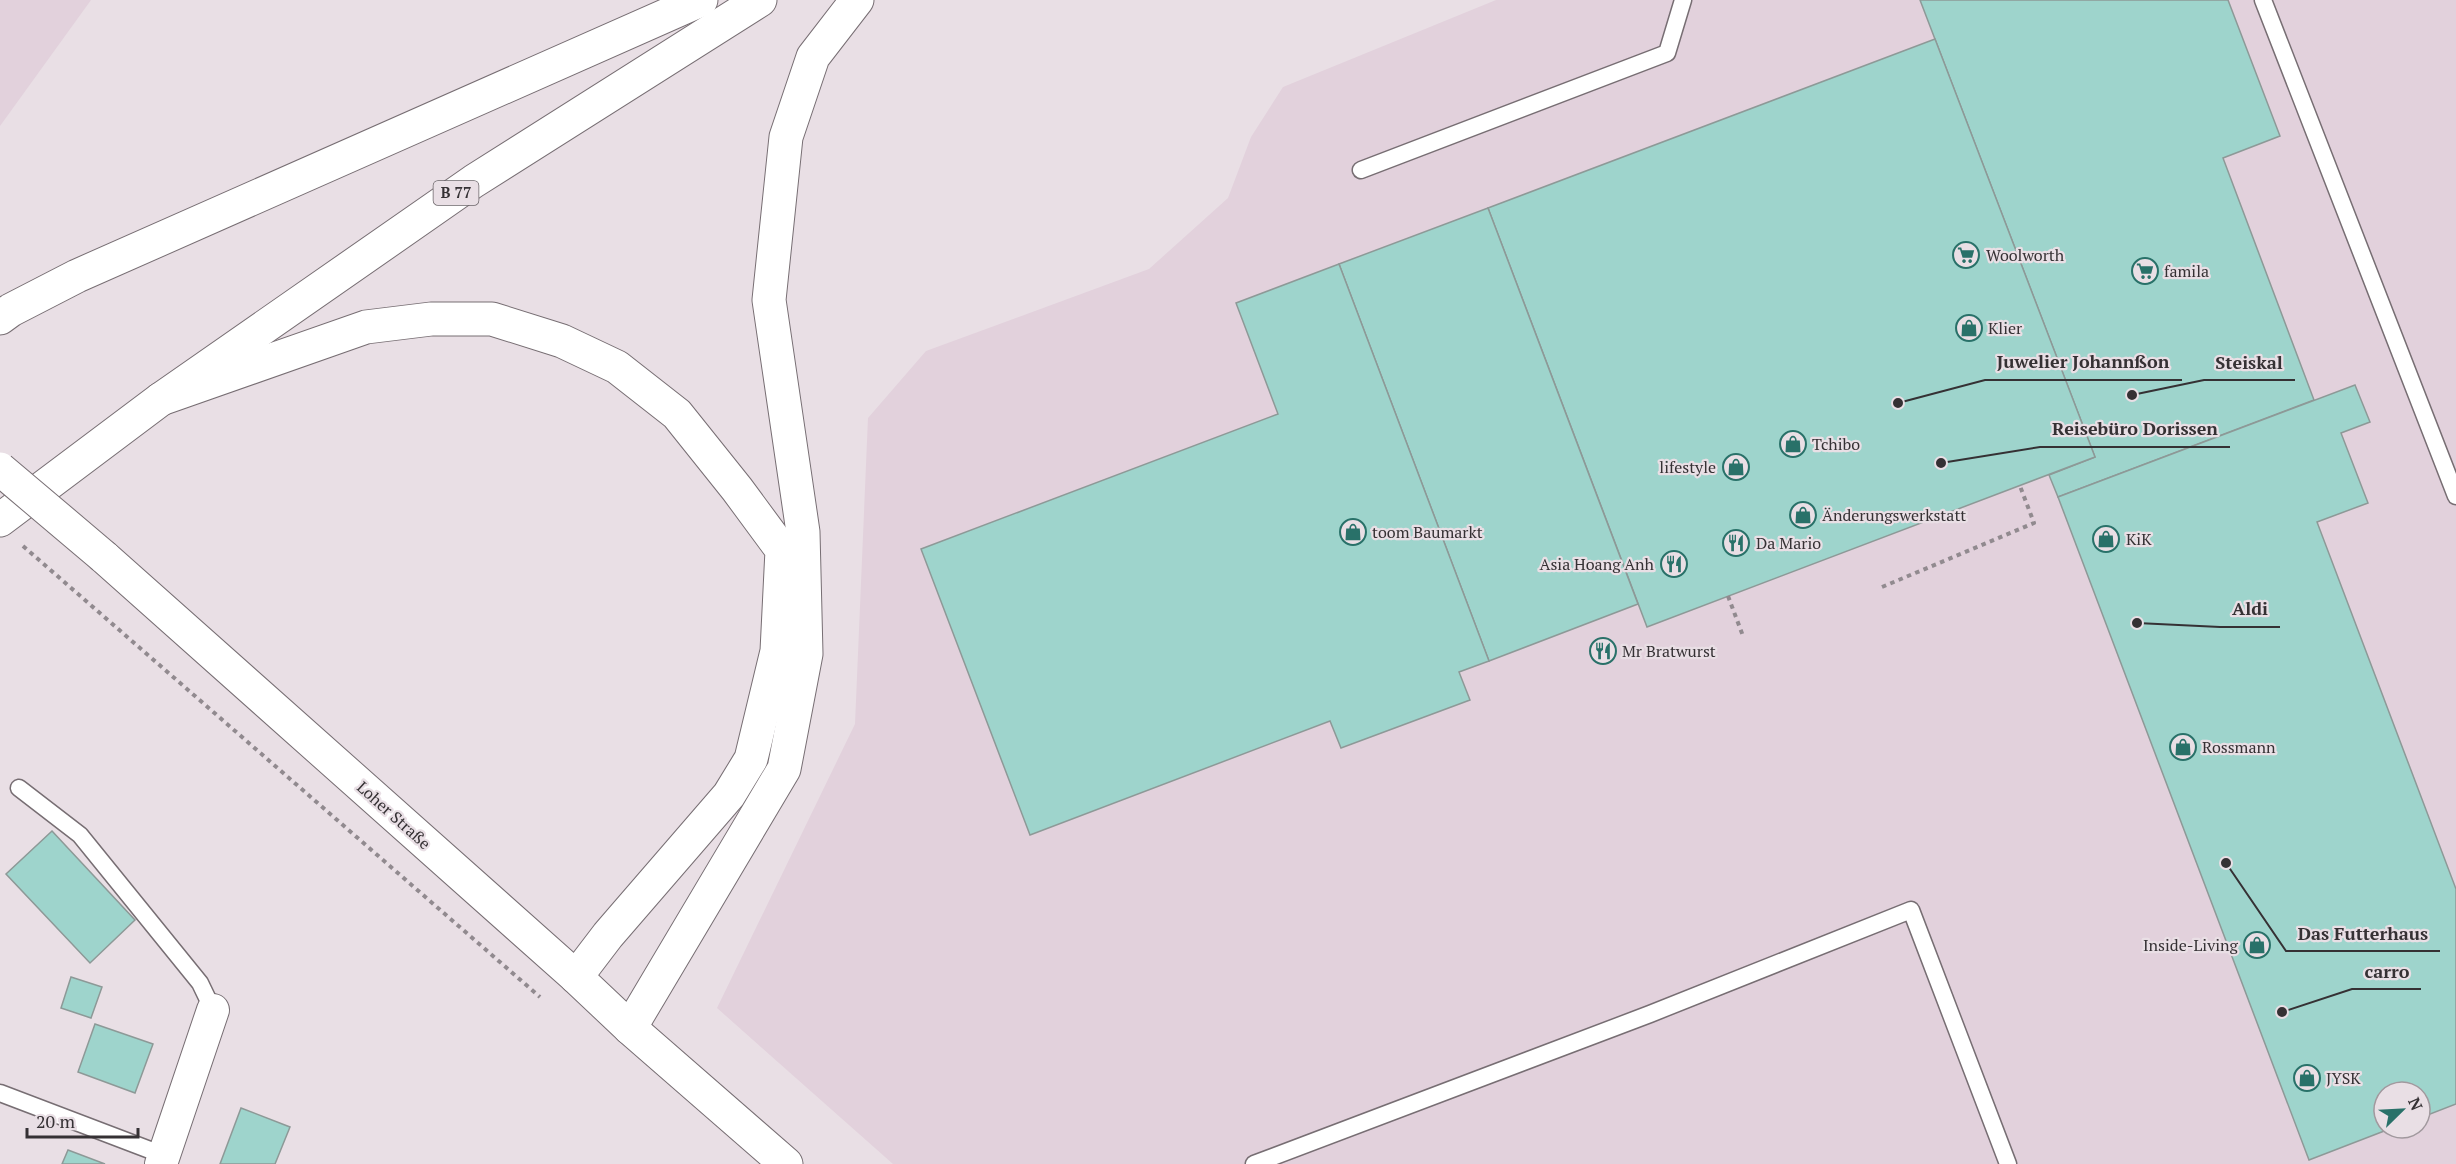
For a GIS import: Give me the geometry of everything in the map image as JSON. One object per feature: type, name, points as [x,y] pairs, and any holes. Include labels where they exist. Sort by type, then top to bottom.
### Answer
[{"type":"main road","points":[[0,318],[77,276],[701,0]]},
{"type":"main road","name":"B 77","points":[[8,530],[160,399],[474,181],[760,0]]},
{"type":"main road","points":[[630,1028],[784,769],[806,654],[803,531],[769,300],[786,137],[813,57],[857,0]]},
{"type":"main road","points":[[160,399],[366,327],[430,320],[492,319],[562,341],[618,368],[677,414],[782,550],[777,651],[751,759],[729,795],[608,935],[576,977]]},
{"type":"main road","name":"Loher Straße","points":[[0,469],[104,557],[576,977],[630,1028],[786,1164]]},
{"type":"street","points":[[162,1160],[213,1010]]},
{"type":"lane","points":[[1361,170],[1667,53],[1683,0]]},
{"type":"lane","points":[[2263,0],[2456,496]]},
{"type":"lane","points":[[19,788],[80,835],[200,983],[213,1010]]},
{"type":"lane","points":[[1254,1164],[1650,1014],[1911,910],[2008,1164]]},
{"type":"lane","points":[[0,1093],[162,1160]]},
{"type":"path","points":[[1882,586],[2034,523],[2020,486]]},
{"type":"path","points":[[8,530],[542,999]]},
{"type":"path","points":[[1728,596],[1743,636]]},
{"type":"shaded area","points":[[0,0],[91,0],[0,126]]},
{"type":"shaded area","points":[[1496,0],[2456,0],[2456,1164],[893,1164],[717,1008],[855,724],[868,418],[926,351],[1149,269],[1228,198],[1251,137],[1283,87]]},
{"type":"building","name":"famila","points":[[1920,0],[2228,0],[2280,136],[2223,158],[2314,400],[2058,497],[2049,475],[2095,457]]},
{"type":"building","points":[[1935,39],[2095,457],[1647,627],[1488,208]]},
{"type":"building","points":[[1488,208],[1638,604],[1489,661],[1339,264]]},
{"type":"building","points":[[1339,264],[1489,661],[1459,672],[1470,700],[1341,748],[1330,721],[1030,835],[921,549],[1278,414],[1236,303]]},
{"type":"building","points":[[2355,385],[2370,422],[2341,433],[2368,503],[2317,522],[2456,889],[2456,1104],[2432,1113],[2432,1080],[2372,1080],[2372,1136],[2309,1160],[2058,497]]},
{"type":"building","points":[[52,831],[135,920],[90,963],[6,874]]},
{"type":"building","points":[[71,977],[102,987],[91,1018],[61,1008]]},
{"type":"building","points":[[95,1024],[153,1044],[135,1093],[78,1072]]},
{"type":"building","points":[[241,1108],[290,1127],[275,1164],[220,1164]]},
{"type":"building","points":[[68,1150],[105,1164],[62,1164]]},
{"type":"place","name":"Woolworth","points":[[1966,255]]},
{"type":"place","name":"famila","points":[[2145,271]]},
{"type":"place","name":"Klier","points":[[1969,328]]},
{"type":"place","name":"Steiskal","points":[[2132,395]]},
{"type":"place","name":"Juwelier Johannßon","points":[[1898,403]]},
{"type":"place","name":"Tchibo","points":[[1793,444]]},
{"type":"place","name":"Reisebüro Dorissen","points":[[1941,463]]},
{"type":"place","name":"lifestyle","points":[[1736,467]]},
{"type":"place","name":"Änderungswerkstatt","points":[[1803,515]]},
{"type":"place","name":"toom Baumarkt","points":[[1353,532]]},
{"type":"place","name":"KiK","points":[[2106,539]]},
{"type":"place","name":"Da Mario","points":[[1736,543]]},
{"type":"place","name":"Asia Hoang Anh","points":[[1674,564]]},
{"type":"place","name":"Aldi","points":[[2137,623]]},
{"type":"place","name":"Mr Bratwurst","points":[[1603,651]]},
{"type":"place","name":"Rossmann","points":[[2183,747]]},
{"type":"place","name":"Das Futterhaus","points":[[2226,863]]},
{"type":"place","name":"Inside-Living","points":[[2257,945]]},
{"type":"place","name":"carro","points":[[2282,1012]]},
{"type":"place","name":"JYSK","points":[[2307,1078]]}]
